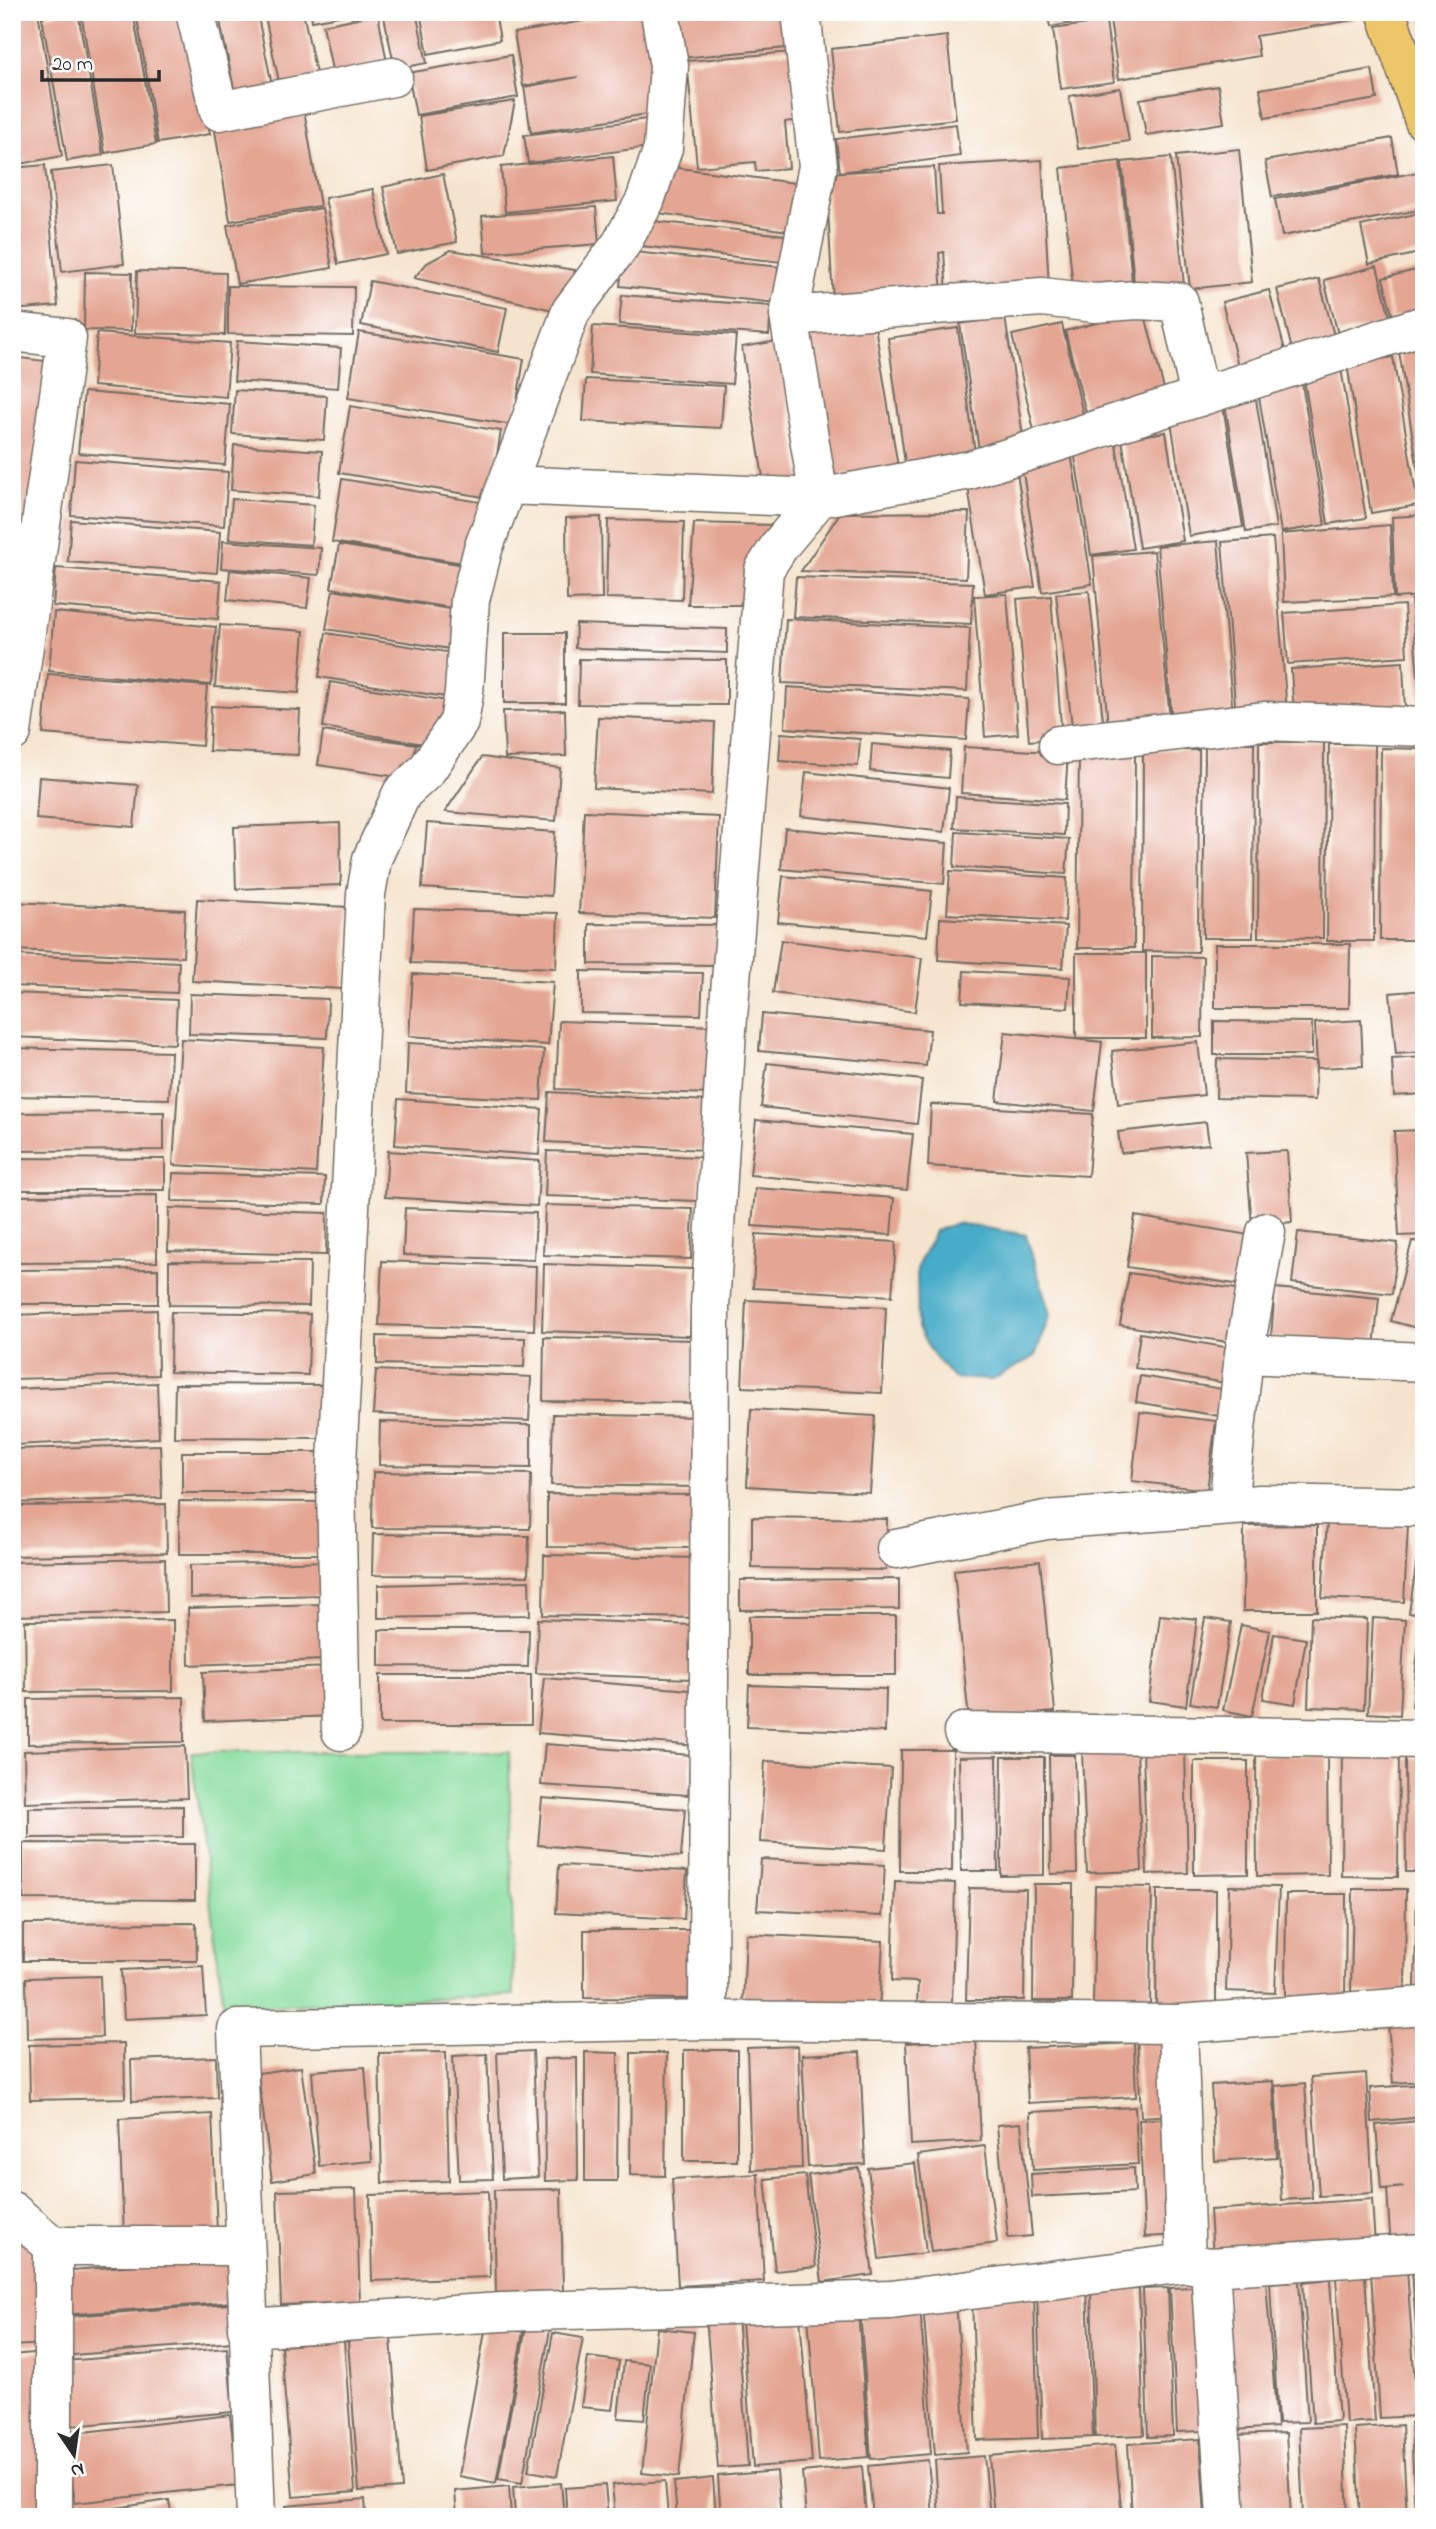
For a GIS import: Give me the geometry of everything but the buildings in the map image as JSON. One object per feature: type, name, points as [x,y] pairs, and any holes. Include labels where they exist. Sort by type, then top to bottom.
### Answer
[{"type":"main road","points":[[1386,12],[1424,121]]},
{"type":"street","points":[[195,12],[219,111],[393,77]]},
{"type":"street","points":[[341,1731],[336,1482],[366,894],[372,859],[402,793],[426,771],[459,722],[464,693],[470,600],[483,549],[571,311],[621,244],[645,201],[663,148],[669,66],[660,12]]},
{"type":"street","points":[[708,2020],[712,1561],[710,1307],[727,1030],[764,570],[780,545],[819,498],[789,316],[818,166],[801,12]]},
{"type":"street","points":[[789,316],[1042,297],[1095,303],[1137,300],[1179,302],[1200,397]]},
{"type":"street","points":[[507,485],[819,498],[970,470],[1424,325]]},
{"type":"street","points":[[12,332],[67,338],[13,727]]},
{"type":"street","points":[[1058,745],[1264,721],[1424,727]]},
{"type":"street","points":[[1228,1506],[1244,1354],[1266,1232]]},
{"type":"street","points":[[1244,1354],[1424,1362]]},
{"type":"street","points":[[896,1549],[1046,1520],[1228,1506],[1424,1507]]},
{"type":"street","points":[[963,1732],[1424,1739]]},
{"type":"street","points":[[256,2517],[237,2029],[708,2020],[1178,2024],[1424,2006]]},
{"type":"street","points":[[1178,2024],[1198,2265],[1226,2517]]},
{"type":"street","points":[[12,2211],[53,2246],[245,2246]]},
{"type":"street","points":[[53,2246],[53,2517]]},
{"type":"street","points":[[247,2328],[502,2312],[891,2300],[1198,2265],[1424,2253]]},
{"type":"green space","points":[[191,1752],[509,1752],[514,1995],[224,2008]]},
{"type":"water","points":[[956,1223],[1026,1235],[1050,1314],[1035,1356],[992,1380],[953,1378],[931,1352],[918,1328],[917,1267],[935,1231]]}]
